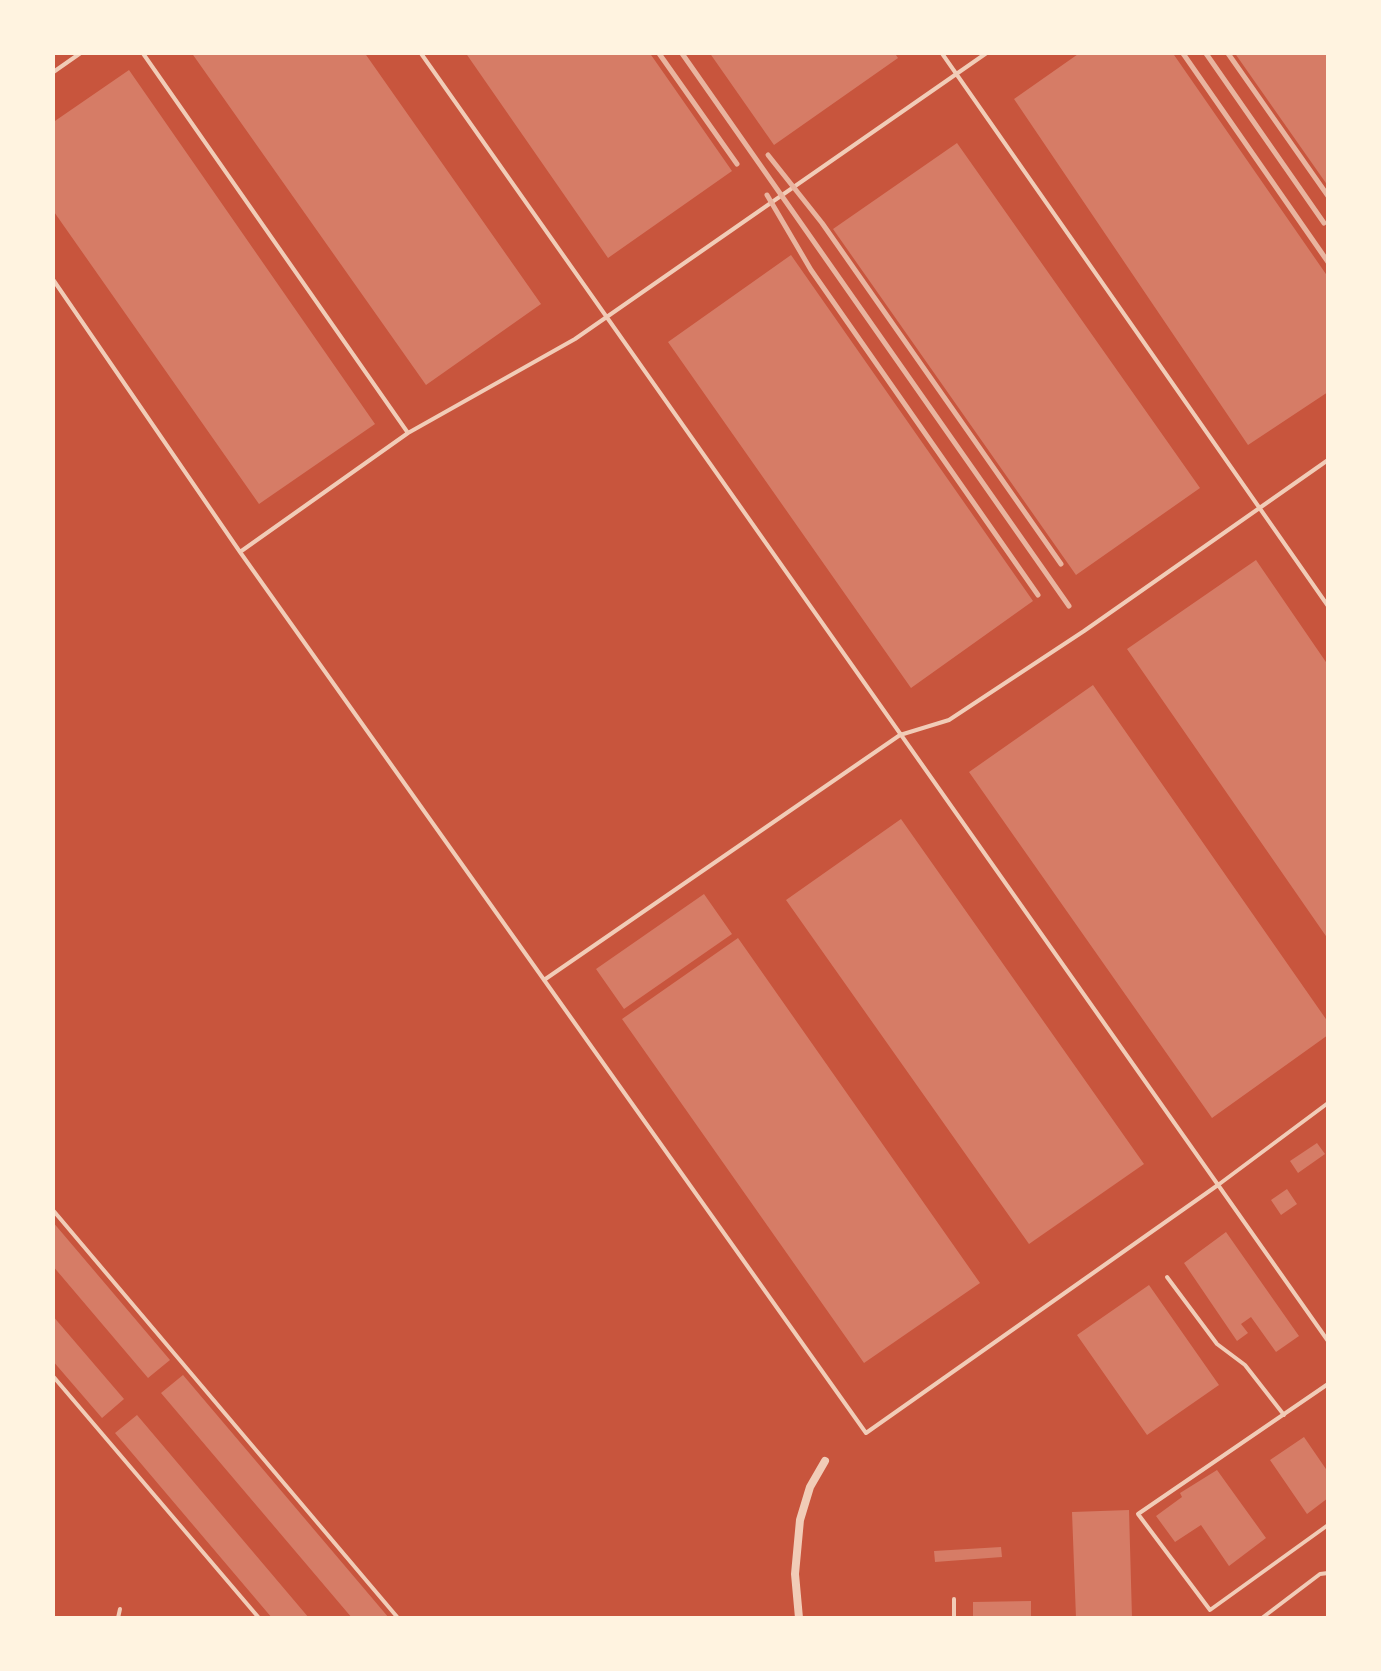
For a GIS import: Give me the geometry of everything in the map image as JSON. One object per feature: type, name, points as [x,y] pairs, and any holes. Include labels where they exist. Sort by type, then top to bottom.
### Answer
[{"type":"street","points":[[799,1618],[795,1574],[800,1520],[810,1487],[824,1461]]},
{"type":"lane","points":[[52,73],[82,52]]},
{"type":"lane","points":[[142,52],[408,433]]},
{"type":"lane","points":[[420,52],[1328,1342]]},
{"type":"lane","points":[[941,52],[1328,606]]},
{"type":"lane","points":[[240,552],[408,433],[575,339],[988,52]]},
{"type":"lane","points":[[52,278],[240,552],[866,1432],[1328,1103]]},
{"type":"lane","points":[[544,980],[900,735],[949,720],[1328,460]]},
{"type":"lane","points":[[52,1208],[398,1618]]},
{"type":"lane","points":[[1167,1278],[1216,1344],[1245,1365],[1284,1415]]},
{"type":"lane","points":[[52,1376],[259,1618]]},
{"type":"lane","points":[[1328,1384],[1138,1514],[1210,1610],[1328,1526]]},
{"type":"lane","points":[[1262,1618],[1320,1574],[1328,1574]]},
{"type":"lane","points":[[954,1599],[954,1618]]},
{"type":"lane","points":[[118,1618],[120,1609]]},
{"type":"building","points":[[191,52],[364,52],[541,304],[426,385]]},
{"type":"building","points":[[465,52],[649,52],[732,171],[608,258]]},
{"type":"building","points":[[709,52],[894,52],[898,58],[774,145]]},
{"type":"building","points":[[1081,52],[1172,52],[1328,277],[1328,392],[1248,445],[1014,99]]},
{"type":"building","points":[[1234,52],[1328,52],[1328,186]]},
{"type":"building","points":[[129,70],[375,424],[259,504],[52,209],[52,123]]},
{"type":"building","points":[[957,143],[1200,488],[1076,575],[833,229]]},
{"type":"building","points":[[791,255],[1033,601],[911,688],[668,342]]},
{"type":"building","points":[[1256,560],[1328,665],[1328,939],[1127,649]]},
{"type":"building","points":[[1093,685],[1328,1022],[1328,1035],[1212,1118],[969,772]]},
{"type":"building","points":[[901,819],[1144,1164],[1029,1244],[786,900]]},
{"type":"building","points":[[704,894],[732,934],[624,1009],[596,969]]},
{"type":"building","points":[[738,938],[980,1283],[864,1363],[622,1019]]},
{"type":"building","points":[[1317,1143],[1325,1154],[1298,1173],[1290,1161]]},
{"type":"building","points":[[1287,1189],[1297,1204],[1281,1215],[1271,1200]]},
{"type":"building","points":[[52,1221],[170,1360],[148,1378],[52,1265]]},
{"type":"building","points":[[1226,1232],[1299,1336],[1276,1352],[1251,1317],[1241,1324],[1248,1333],[1237,1341],[1184,1263]]},
{"type":"building","points":[[1149,1285],[1219,1385],[1147,1435],[1077,1335]]},
{"type":"building","points":[[52,1315],[124,1399],[102,1418],[52,1360]]},
{"type":"building","points":[[183,1375],[389,1618],[352,1618],[161,1393]]},
{"type":"building","points":[[137,1415],[309,1618],[272,1618],[115,1433]]},
{"type":"building","points":[[1304,1437],[1328,1472],[1328,1498],[1307,1514],[1270,1460]]},
{"type":"building","points":[[1217,1470],[1266,1538],[1229,1566],[1201,1525],[1175,1542],[1156,1516],[1182,1497],[1180,1493]]},
{"type":"building","points":[[1129,1510],[1132,1618],[1076,1618],[1072,1512]]},
{"type":"building","points":[[1001,1547],[1002,1557],[935,1562],[934,1551]]},
{"type":"building","points":[[1031,1601],[1031,1618],[973,1618],[973,1602]]},
{"type":"railway","points":[[658,52],[737,164]]},
{"type":"railway","points":[[681,52],[1069,606]]},
{"type":"railway","points":[[1182,52],[1328,262]]},
{"type":"railway","points":[[1205,52],[1324,223]]},
{"type":"railway","points":[[1227,52],[1328,196]]},
{"type":"railway","points":[[768,155],[822,223],[1061,564]]},
{"type":"railway","points":[[767,195],[811,270],[1038,595]]}]
